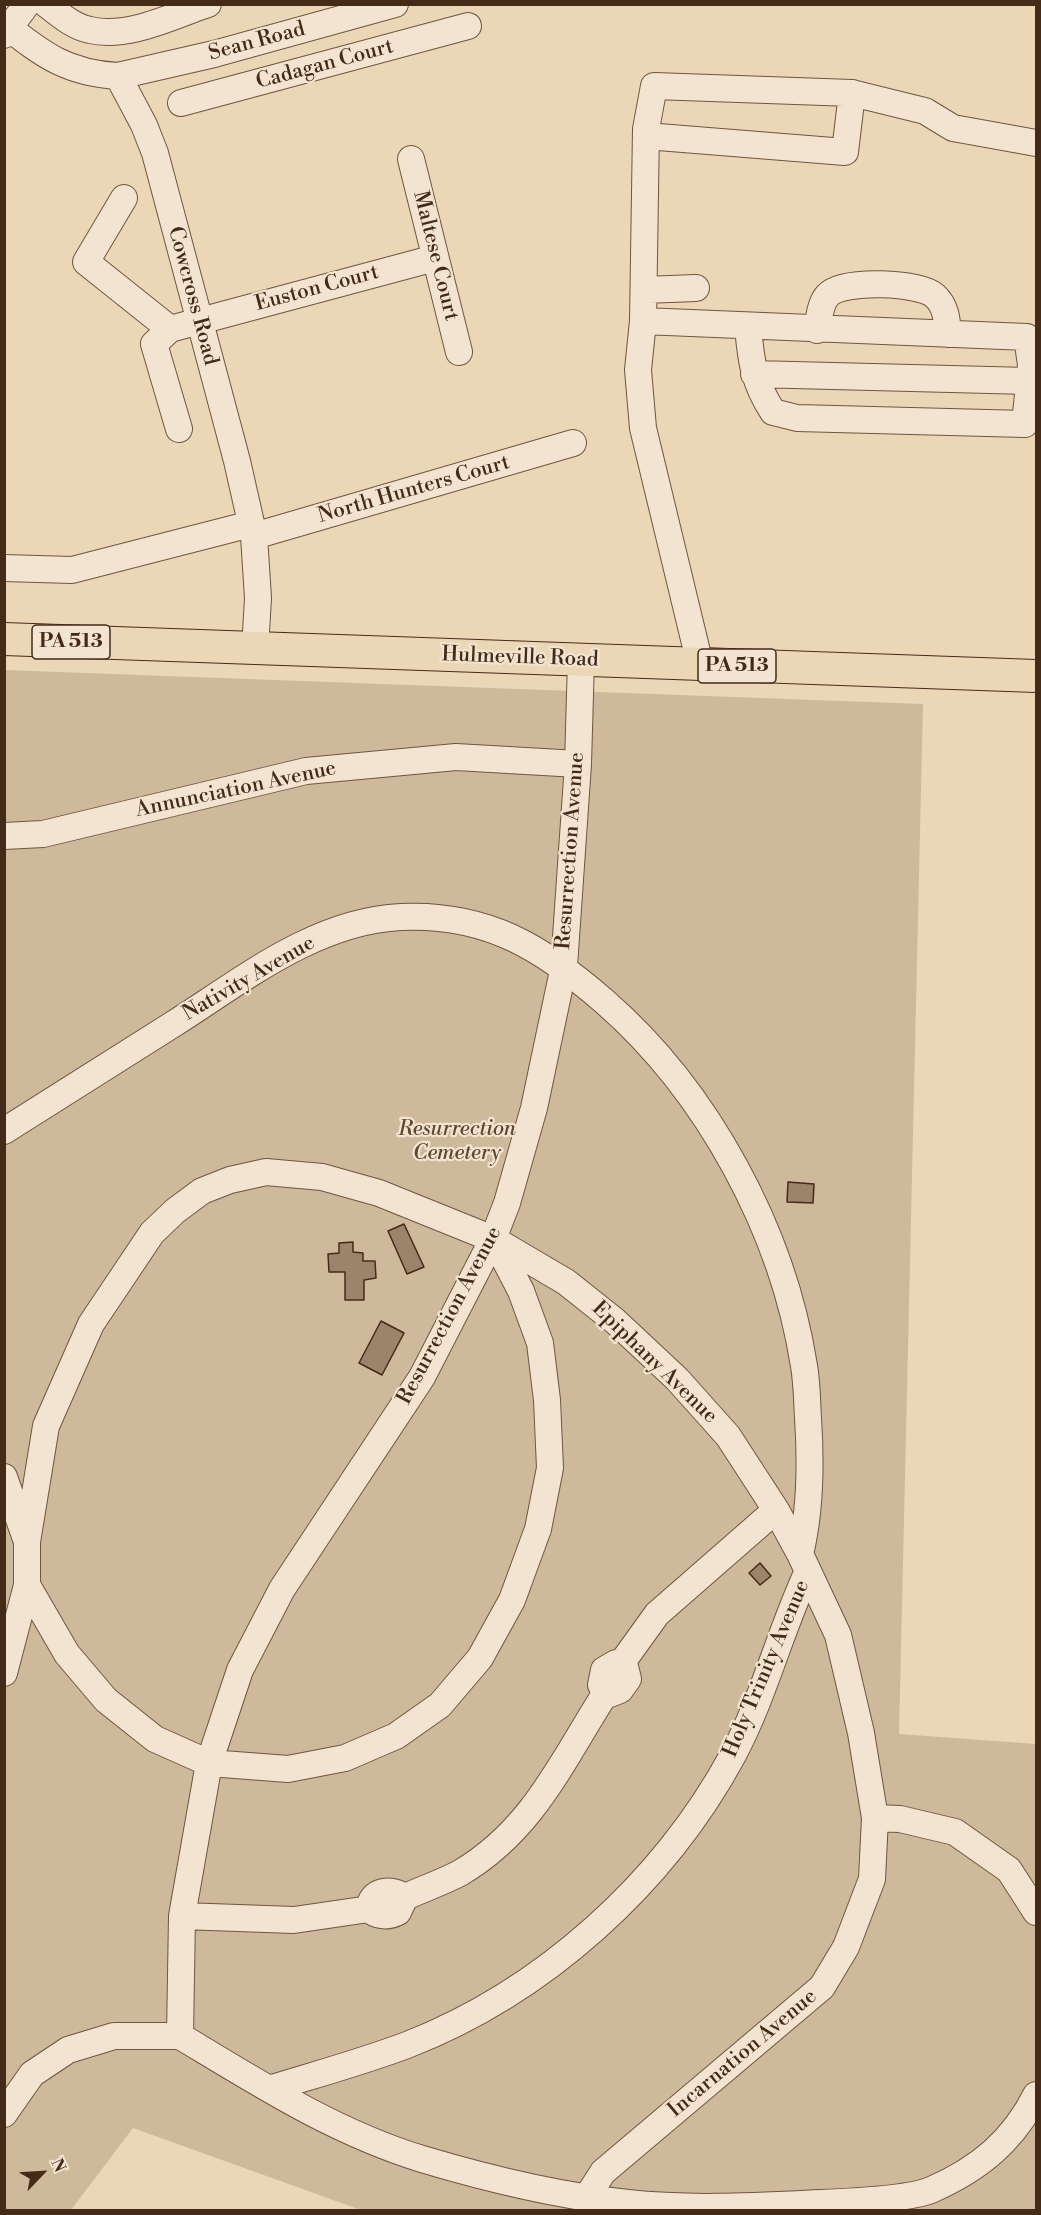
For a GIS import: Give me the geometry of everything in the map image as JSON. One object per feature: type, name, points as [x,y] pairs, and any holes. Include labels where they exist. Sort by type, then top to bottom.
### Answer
[{"type":"main road","name":"Hulmeville Road","points":[[4,639],[1036,676]]},
{"type":"street","points":[[27,4],[6,29],[53,61],[69,68],[94,74],[118,76]]},
{"type":"street","points":[[46,4],[67,20],[90,30],[114,32],[138,28],[207,4]]},
{"type":"street","name":"Sean Road","points":[[118,76],[144,72],[344,11],[395,4]]},
{"type":"street","points":[[344,11],[357,57]]},
{"type":"street","name":"Cadagan Court","points":[[181,103],[468,26]]},
{"type":"street","name":"Cowcross Road","points":[[118,76],[144,125],[155,153],[252,530],[258,598],[255,649]]},
{"type":"street","points":[[700,664],[643,428],[638,370],[643,321],[646,136],[654,86],[852,93],[925,111],[953,128],[1036,143]]},
{"type":"street","points":[[646,136],[845,152],[852,93]]},
{"type":"street","name":"Maltese Court","points":[[411,159],[459,352]]},
{"type":"street","points":[[124,198],[86,262],[170,329]]},
{"type":"street","name":"Euston Court","points":[[199,320],[435,258]]},
{"type":"street","points":[[817,330],[820,309],[828,294],[842,287],[868,284],[921,287],[933,293],[941,302],[946,315],[948,334]]},
{"type":"street","points":[[644,290],[696,288]]},
{"type":"street","points":[[179,429],[154,344],[170,329],[199,320]]},
{"type":"street","points":[[643,321],[1027,337],[1032,370],[1025,424],[797,418],[773,412],[759,390],[754,374],[748,327]]},
{"type":"street","points":[[754,374],[1032,370]]},
{"type":"street","name":"North Hunters Court","points":[[4,568],[72,570],[252,530],[573,443]]},
{"type":"street","name":"Resurrection Avenue","points":[[180,2036],[183,1916],[209,1763],[240,1670],[282,1589],[422,1377],[493,1239],[507,1203],[534,1108],[564,966],[578,764],[581,660]]},
{"type":"street","name":"Annunciation Avenue","points":[[4,836],[43,834],[306,771],[456,757],[578,764]]},
{"type":"street","name":"Nativity Avenue","points":[[4,1131],[278,958],[348,925],[402,917],[459,921],[512,935],[564,966],[624,1019],[684,1086],[727,1152],[753,1205]]},
{"type":"street","name":"Epiphany Avenue","points":[[27,1542],[46,1426],[91,1324],[152,1233],[175,1211],[202,1191],[230,1180],[266,1172],[322,1177],[378,1192],[493,1239],[566,1282],[615,1321],[677,1379],[728,1436],[776,1510],[804,1562],[838,1635],[861,1733],[875,1818]]},
{"type":"street","name":"Holy Trinity Avenue","points":[[268,2089],[408,2044],[482,2009],[553,1963],[609,1914],[661,1861],[733,1755],[765,1679],[804,1562],[810,1452],[804,1366],[787,1296],[753,1205]]},
{"type":"street","points":[[27,1586],[67,1654],[106,1700],[154,1739],[209,1763],[288,1769],[345,1758],[396,1736],[440,1704],[480,1658],[512,1600],[538,1529],[550,1468],[547,1400],[540,1343],[521,1291],[493,1239]]},
{"type":"street","points":[[4,1477],[27,1542],[27,1586],[4,1673]]},
{"type":"street","points":[[183,1916],[294,1920],[369,1909],[368,1906],[375,1896],[386,1890],[395,1890],[405,1897],[460,1873],[501,1841],[540,1801],[605,1694],[601,1685],[604,1670],[616,1663],[621,1664],[657,1614],[776,1510]]},
{"type":"street","points":[[875,1818],[900,1819],[955,1832],[1010,1870],[1036,1912]]},
{"type":"street","name":"Incarnation Avenue","points":[[587,2197],[603,2172],[822,1987],[846,1947],[872,1879],[875,1818]]},
{"type":"street","points":[[4,2114],[32,2074],[68,2050],[114,2036],[180,2036],[322,2120],[420,2158],[540,2190],[629,2204],[750,2207],[852,2202],[929,2191],[990,2156],[1023,2122],[1036,2095]]},
{"type":"green space","name":"Resurrection Cemetery","points":[[5,670],[923,704],[899,1734],[1036,1744],[1036,2210],[361,2210],[133,2128],[71,2210],[5,2210]]},
{"type":"building","points":[[788,1182],[814,1184],[813,1203],[787,1202]]},
{"type":"building","points":[[404,1224],[424,1267],[407,1274],[388,1231]]},
{"type":"building","points":[[353,1242],[353,1252],[363,1253],[363,1261],[375,1261],[376,1278],[364,1280],[364,1300],[345,1300],[345,1272],[329,1272],[328,1254],[339,1253],[339,1243]]},
{"type":"building","points":[[381,1321],[404,1333],[382,1375],[359,1363]]},
{"type":"building","points":[[760,1563],[771,1576],[760,1585],[749,1573]]}]
